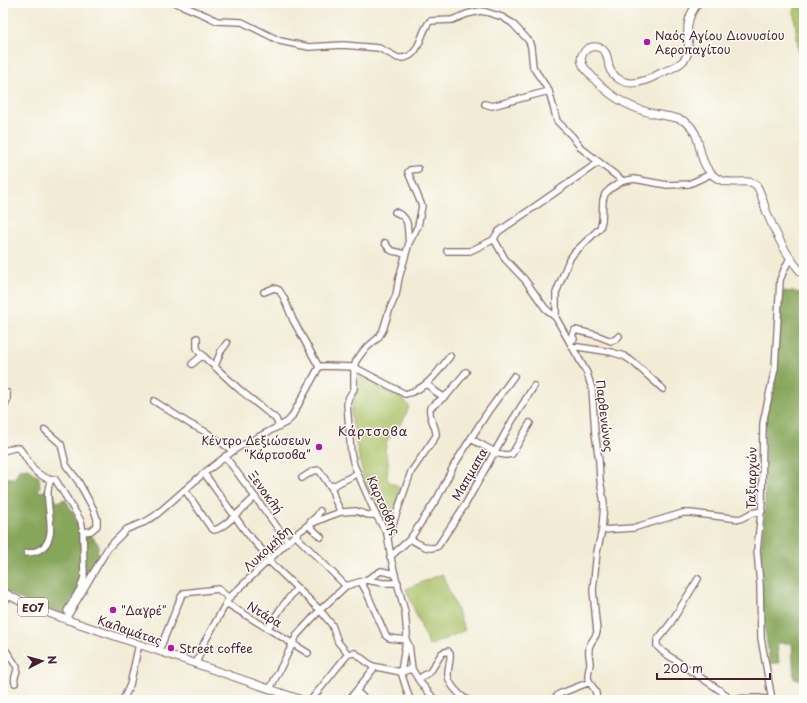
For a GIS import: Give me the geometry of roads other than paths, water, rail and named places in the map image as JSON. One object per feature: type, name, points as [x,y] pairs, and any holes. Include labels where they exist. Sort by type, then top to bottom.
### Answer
[{"type":"main road","points":[[698,3],[688,22],[688,50],[687,56],[683,62],[645,81],[629,83],[619,79],[612,73],[609,68],[606,54],[600,48],[592,47],[587,49],[582,55],[583,66],[593,78],[615,98],[638,109],[652,114],[681,120],[691,126],[696,135],[706,167],[711,174],[724,181],[733,183],[749,182],[757,186],[769,217],[790,258],[804,275]]},
{"type":"main road","name":"ΕΟ7","points":[[3,592],[36,608],[65,619]]},
{"type":"main road","name":"Καλαμάτας","points":[[65,619],[301,700]]},
{"type":"street","points":[[176,3],[217,21],[242,22],[280,41],[309,47],[343,44],[379,48],[398,58],[410,57],[413,54],[430,21],[452,20],[474,12],[486,12],[512,23],[527,38],[531,47],[533,67],[549,91],[557,121],[572,136],[581,148],[622,181]]},
{"type":"street","points":[[485,104],[492,106],[549,91]]},
{"type":"street","points":[[447,251],[468,251],[494,239],[498,232],[599,162]]},
{"type":"street","points":[[354,367],[364,350],[378,338],[383,330],[396,296],[405,254],[409,243],[417,230],[422,208],[408,172],[410,170],[418,169]]},
{"type":"street","points":[[556,318],[556,293],[574,253],[600,228],[604,197],[608,190],[622,181],[634,179],[667,185],[684,185],[693,183],[711,174]]},
{"type":"street","points":[[395,212],[403,216],[406,220],[409,243]]},
{"type":"street","name":"Παρθενώνος","points":[[494,239],[506,259],[525,280],[545,308],[556,318],[587,373],[591,386],[595,433],[604,501],[602,530],[597,552],[593,590],[597,632],[589,648],[590,663],[588,675],[590,682],[596,690],[596,700]]},
{"type":"street","points":[[385,243],[391,251],[405,254]]},
{"type":"street","name":"Ταξιαρχών","points":[[773,700],[763,654],[760,629],[760,585],[757,550],[762,511],[763,419],[775,368],[780,280],[790,258]]},
{"type":"street","points":[[264,292],[274,288],[279,290],[293,320],[319,367]]},
{"type":"street","points":[[619,336],[613,341],[608,341],[596,335],[576,330],[573,332],[572,335],[574,339],[571,345],[611,352],[624,356],[634,362],[663,389]]},
{"type":"street","points":[[197,338],[197,348],[202,355],[240,390],[276,419],[278,427]]},
{"type":"street","points":[[215,366],[220,351],[226,343]]},
{"type":"street","points":[[192,364],[202,355]]},
{"type":"street","points":[[319,367],[354,367],[402,393],[416,391],[427,384],[450,356]]},
{"type":"street","points":[[65,619],[108,548],[114,541],[130,527],[141,524],[156,515],[204,473],[232,451],[278,427],[291,418],[319,367]]},
{"type":"street","name":"Καρτσόβης","points":[[354,367],[354,389],[349,397],[347,408],[351,453],[354,466],[388,538],[390,557],[405,612],[407,632],[401,672],[410,700]]},
{"type":"street","points":[[388,538],[411,472],[436,436],[436,430],[430,413],[430,408],[454,388],[466,372]]},
{"type":"street","points":[[390,557],[410,539],[438,497],[454,465],[487,413],[514,376]]},
{"type":"street","points":[[427,384],[444,397]]},
{"type":"street","name":"Μαπμαπα","points":[[410,539],[429,548],[435,548],[438,546],[465,505],[478,479],[534,386]]},
{"type":"street","points":[[3,411],[7,400],[7,393]]},
{"type":"street","points":[[154,401],[190,424],[206,432],[232,451]]},
{"type":"street","points":[[471,440],[494,453],[502,455],[512,454],[530,424]]},
{"type":"street","points":[[46,430],[61,444],[66,465],[78,481],[96,516],[97,526],[91,531],[83,532]]},
{"type":"street","points":[[3,451],[19,448],[28,464],[36,473],[51,480],[55,479],[60,484],[81,521],[83,532],[84,577],[80,589],[65,619]]},
{"type":"street","name":"Ξενοκλή","points":[[226,456],[288,542]]},
{"type":"street","points":[[302,478],[313,471],[319,470],[331,486],[335,500],[342,512]]},
{"type":"street","points":[[204,473],[246,532],[270,560],[320,610],[332,625],[338,642],[348,654]]},
{"type":"street","points":[[331,486],[334,486],[358,473]]},
{"type":"street","points":[[27,553],[33,553],[43,548],[50,538],[51,530],[48,491],[51,480]]},
{"type":"street","points":[[185,490],[213,530],[218,529],[235,516],[255,496]]},
{"type":"street","points":[[316,505],[327,517]]},
{"type":"street","points":[[308,525],[318,516],[320,511]]},
{"type":"street","points":[[308,525],[342,512],[356,511],[368,515],[376,515]]},
{"type":"street","points":[[602,530],[633,528],[683,513],[740,519],[752,513],[762,511]]},
{"type":"street","name":"Λυκομήδη","points":[[196,664],[204,643],[228,601],[295,535],[308,525],[321,537]]},
{"type":"street","points":[[295,535],[346,586]]},
{"type":"street","points":[[270,689],[297,636],[320,610],[346,586],[363,581],[381,571],[395,574]]},
{"type":"street","points":[[698,579],[670,624],[657,640],[657,644],[659,649],[718,689],[728,700]]},
{"type":"street","points":[[363,581],[398,583]]},
{"type":"street","points":[[363,581],[386,636],[389,638],[406,640],[409,645],[412,669],[418,679],[436,700]]},
{"type":"street","points":[[268,628],[281,608],[297,588]]},
{"type":"street","points":[[159,651],[180,597],[184,593],[218,589],[228,601]]},
{"type":"street","points":[[3,599],[11,597]]},
{"type":"street","name":"Ντάρα","points":[[228,601],[308,653]]},
{"type":"street","points":[[123,700],[130,685],[139,644]]},
{"type":"street","points":[[3,646],[17,667],[14,678],[15,682]]},
{"type":"street","points":[[418,679],[430,672],[442,653],[448,651],[451,657],[448,674],[449,681],[452,686],[467,700]]},
{"type":"street","points":[[311,700],[348,654],[355,653],[375,667],[401,672],[412,669]]},
{"type":"street","points":[[349,700],[375,667]]},
{"type":"street","points":[[553,700],[560,694],[590,682]]},
{"type":"street","points":[[356,691],[366,700]]},
{"type":"street","points":[[698,700],[758,698],[773,700]]},
{"type":"place","name":"Ναός Αγίου Διονυσίου Αεροπαγίτου","points":[[647,42]]},
{"type":"place","name":"Κέντρο Δεξιώσεων \"Κάρτσοβα\"","points":[[319,447]]},
{"type":"place","name":"\"Δαγρέ\"","points":[[113,610]]},
{"type":"place","name":"Street coffee","points":[[171,648]]},
{"type":"district","name":"Κάρτσοβα","points":[[373,430]]}]
